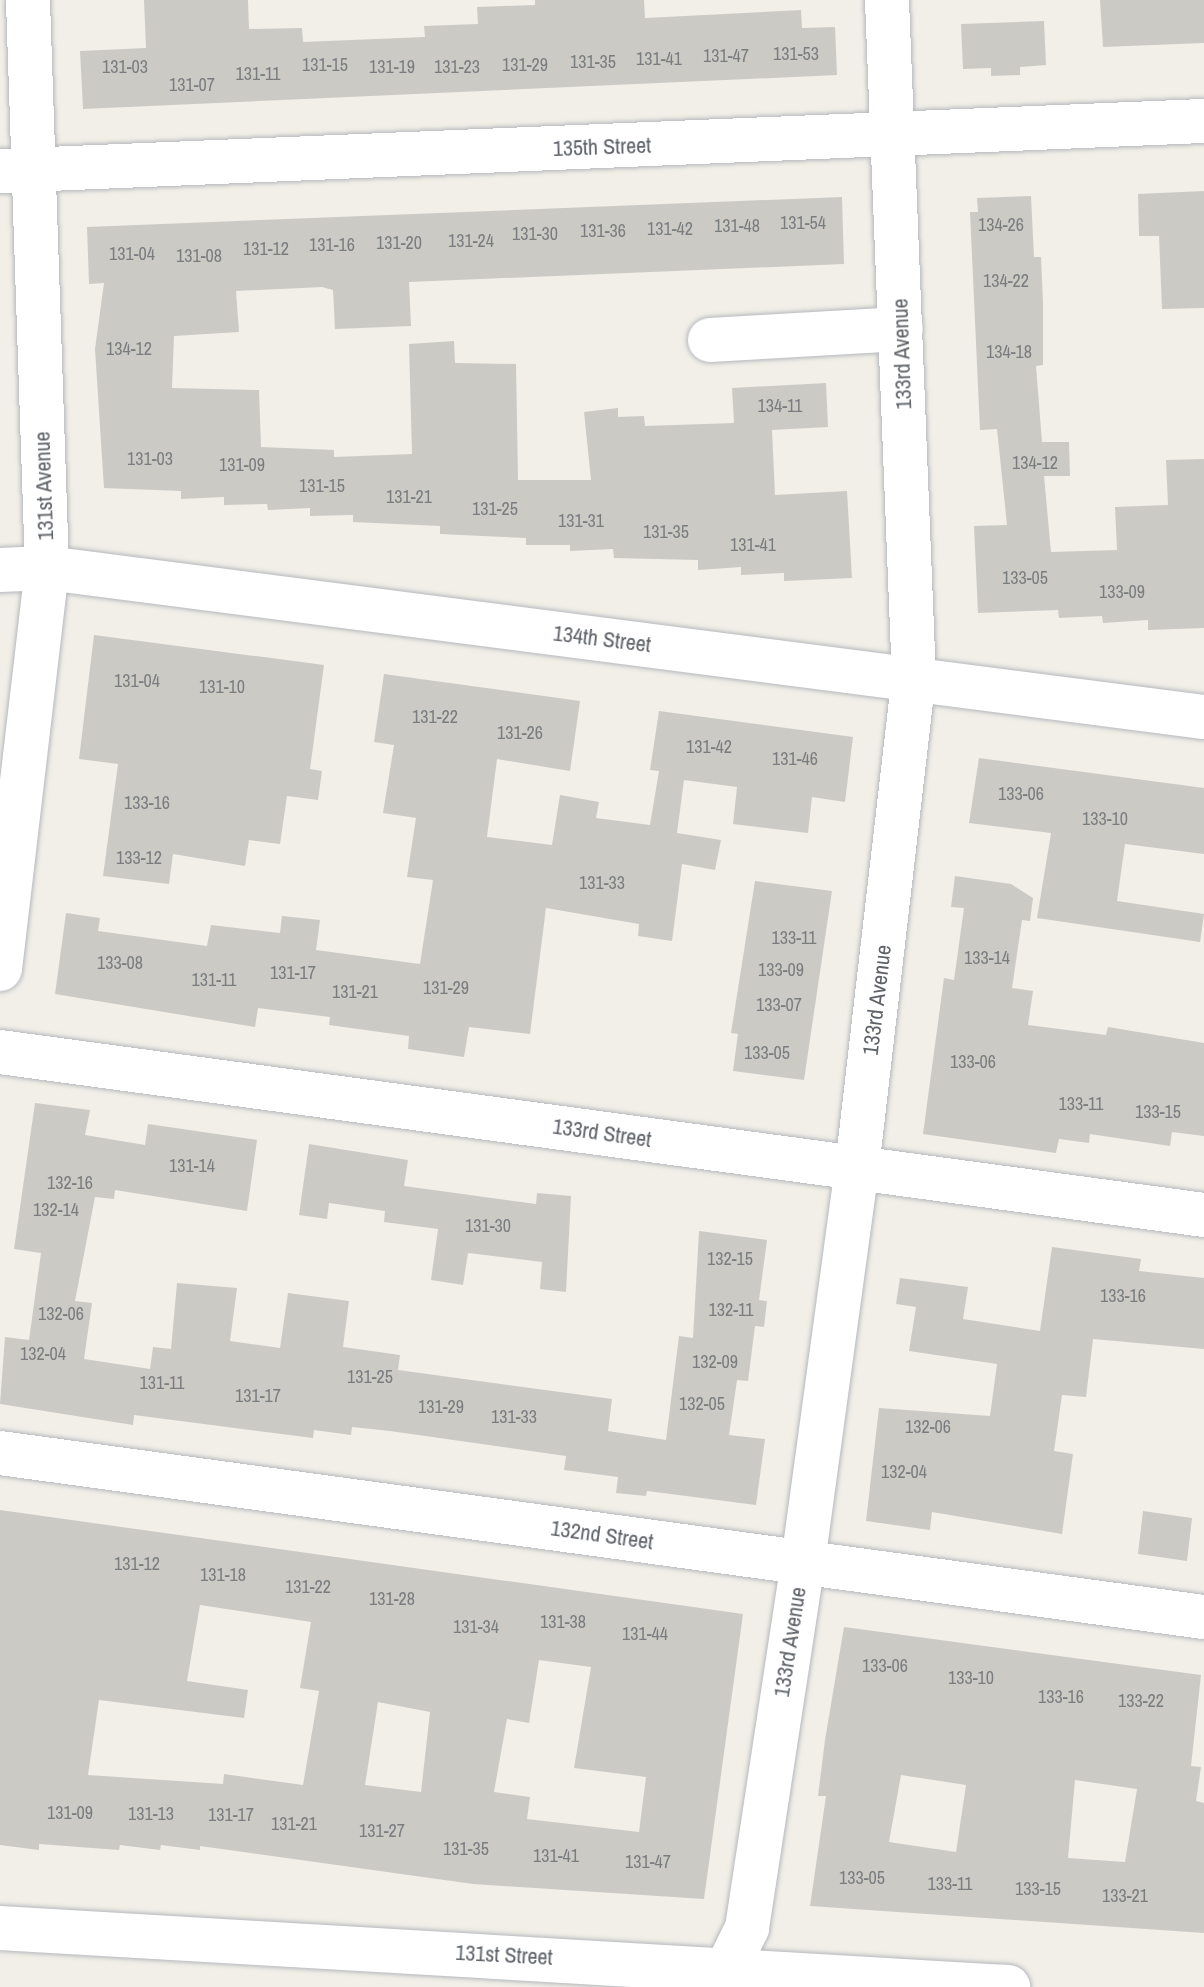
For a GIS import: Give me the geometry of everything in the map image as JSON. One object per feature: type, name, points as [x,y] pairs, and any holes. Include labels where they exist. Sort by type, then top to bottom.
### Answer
[{"type":"street","name":"131st Avenue","points":[[0,969],[47,568],[17,171],[28,0]]},
{"type":"street","name":"133rd Avenue","points":[[723,1977],[747,1928],[803,1562],[857,1168],[914,679],[887,0]]},
{"type":"street","name":"135th Street","points":[[17,171],[1204,121]]},
{"type":"street","points":[[710,340],[901,329]]},
{"type":"street","name":"134th Street","points":[[0,570],[47,568],[1204,717]]},
{"type":"street","name":"133rd Street","points":[[0,1052],[1204,1215]]},
{"type":"street","name":"132nd Street","points":[[0,1453],[1204,1617]]},
{"type":"street","name":"131st Street","points":[[0,1928],[723,1977],[1008,1987]]},
{"type":"building","points":[[144,0],[248,0],[249,29],[302,28],[303,42],[425,37],[424,26],[478,24],[477,7],[535,5],[535,0],[644,0],[645,18],[801,10],[802,28],[835,27],[837,75],[83,109],[80,51],[146,48]]},
{"type":"building","points":[[1100,0],[1204,0],[1204,43],[1103,47]]},
{"type":"building","points":[[1044,21],[1046,65],[1020,67],[1020,75],[991,76],[991,68],[963,69],[961,24]]},
{"type":"building","points":[[1204,191],[1204,308],[1162,309],[1159,236],[1139,236],[1138,194]]},
{"type":"building","points":[[1031,196],[1034,257],[1041,257],[1043,365],[1036,366],[1042,442],[1069,442],[1070,476],[1044,476],[1051,552],[1117,550],[1115,507],[1168,505],[1166,460],[1204,459],[1204,628],[1148,630],[1148,620],[1103,623],[1102,616],[1059,618],[1058,610],[978,613],[974,526],[1007,525],[997,429],[980,430],[970,212],[978,212],[977,198]]},
{"type":"building","points":[[842,197],[844,264],[409,282],[411,326],[335,329],[333,290],[322,287],[236,291],[239,332],[174,336],[172,388],[259,390],[261,447],[334,450],[334,457],[412,454],[409,344],[454,341],[455,363],[516,364],[518,480],[591,480],[584,412],[618,408],[618,417],[644,416],[645,426],[734,423],[732,388],[826,383],[828,427],[772,430],[775,495],[847,491],[852,578],[784,581],[784,573],[741,575],[741,567],[698,570],[698,560],[614,558],[613,549],[570,551],[570,545],[526,545],[526,538],[440,534],[440,526],[353,522],[353,515],[310,516],[310,508],[268,510],[267,504],[224,505],[224,497],[181,499],[181,491],[104,488],[95,349],[104,283],[89,284],[87,227]]},
{"type":"building","points":[[94,635],[324,665],[310,769],[322,771],[318,800],[287,796],[280,844],[249,840],[245,866],[173,854],[169,884],[103,876],[118,764],[79,759]]},
{"type":"building","points":[[384,674],[580,701],[570,771],[497,759],[487,837],[552,845],[560,795],[599,802],[596,818],[650,825],[659,771],[650,770],[659,711],[853,737],[845,802],[812,797],[808,833],[733,824],[737,787],[684,780],[677,833],[721,840],[715,870],[682,864],[672,941],[638,936],[639,924],[546,908],[530,1034],[469,1027],[464,1057],[408,1049],[409,1036],[329,1025],[330,1017],[258,1008],[255,1027],[55,994],[66,913],[100,918],[98,931],[207,946],[211,925],[280,933],[282,916],[320,920],[316,950],[420,964],[433,880],[407,877],[416,818],[383,813],[394,745],[374,742]]},
{"type":"building","points":[[979,758],[1204,788],[1204,854],[1125,844],[1117,901],[1204,914],[1200,942],[1037,918],[1051,833],[969,823]]},
{"type":"building","points":[[955,876],[1011,884],[1033,898],[1030,921],[1022,920],[1012,988],[1033,991],[1028,1025],[1106,1035],[1108,1027],[1204,1043],[1204,1136],[1172,1132],[1170,1146],[1090,1134],[1089,1143],[1059,1139],[1056,1153],[923,1134],[944,978],[954,980],[964,908],[951,907]]},
{"type":"building","points":[[755,881],[832,891],[804,1080],[733,1071],[738,1034],[731,1033]]},
{"type":"building","points":[[35,1103],[90,1110],[85,1135],[145,1145],[148,1124],[257,1140],[247,1211],[115,1190],[114,1199],[95,1197],[75,1301],[92,1303],[84,1359],[150,1369],[153,1347],[171,1349],[177,1283],[237,1288],[230,1341],[280,1348],[288,1293],[349,1301],[343,1347],[400,1355],[398,1370],[612,1399],[608,1431],[666,1440],[679,1336],[693,1338],[699,1231],[767,1240],[759,1300],[767,1301],[764,1327],[755,1326],[748,1381],[737,1380],[729,1435],[765,1439],[756,1505],[647,1491],[646,1496],[616,1493],[618,1477],[564,1470],[566,1456],[390,1431],[352,1427],[351,1435],[314,1430],[313,1438],[134,1415],[133,1425],[0,1404],[5,1337],[29,1340],[41,1253],[14,1249]]},
{"type":"building","points":[[309,1144],[408,1160],[404,1186],[536,1204],[537,1193],[571,1196],[566,1292],[540,1289],[542,1262],[468,1253],[463,1285],[431,1280],[438,1229],[384,1222],[385,1211],[329,1203],[327,1219],[299,1215]]},
{"type":"building","points":[[1052,1247],[1141,1259],[1139,1271],[1204,1278],[1204,1349],[1093,1339],[1086,1397],[1062,1395],[1054,1451],[1073,1454],[1062,1534],[932,1512],[930,1530],[866,1521],[879,1408],[990,1416],[997,1364],[909,1351],[916,1307],[896,1304],[900,1278],[968,1287],[963,1319],[1040,1331]]},
{"type":"building","points":[[0,1510],[743,1614],[704,1899],[473,1884],[200,1846],[200,1850],[161,1845],[160,1850],[120,1845],[119,1850],[39,1844],[39,1850],[0,1845]],"holes":[[[200,1605],[311,1622],[300,1688],[319,1691],[303,1785],[224,1774],[223,1784],[88,1775],[99,1700],[244,1718],[248,1690],[187,1681]],[[539,1660],[591,1667],[574,1768],[646,1777],[639,1832],[527,1819],[530,1797],[494,1792],[507,1719],[529,1723]],[[378,1702],[430,1712],[421,1792],[365,1785]]]},
{"type":"building","points":[[1143,1511],[1192,1518],[1187,1561],[1138,1554]]},
{"type":"building","points":[[844,1627],[1201,1675],[1191,1766],[1201,1767],[1196,1801],[1204,1803],[1204,1933],[810,1906],[826,1796],[818,1796]],"holes":[[[901,1775],[966,1785],[956,1852],[889,1842]],[[1075,1780],[1137,1789],[1125,1862],[1068,1858]]]}]
